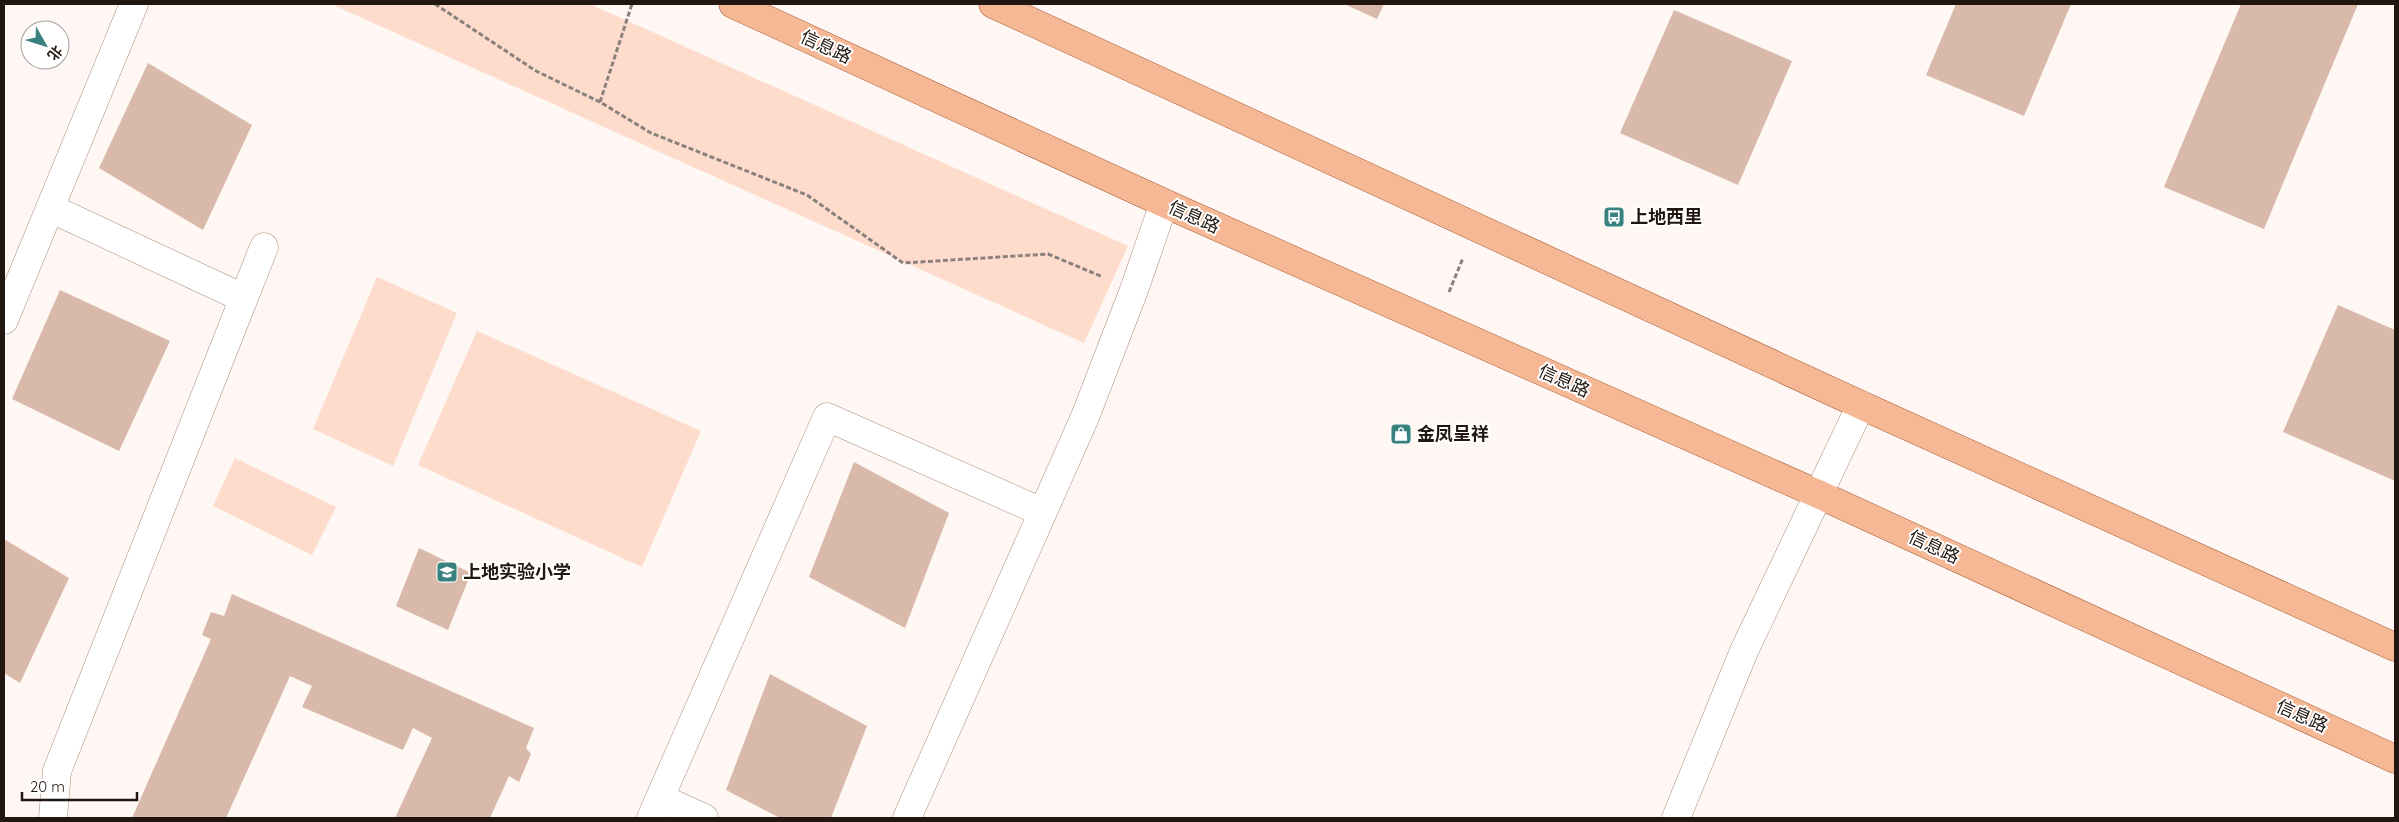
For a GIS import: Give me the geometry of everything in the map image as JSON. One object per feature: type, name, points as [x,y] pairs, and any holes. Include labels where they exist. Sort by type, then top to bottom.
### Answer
[{"type":"main road","name":"信息路","points":[[733,4],[1164,203],[1818,494],[2395,759]]},
{"type":"main road","points":[[994,4],[1861,404],[2395,647]]},
{"type":"street","points":[[4,320],[110,58],[134,4]]},
{"type":"street","points":[[907,818],[1087,410],[1134,290],[1164,203]]},
{"type":"street","points":[[50,208],[243,298]]},
{"type":"street","points":[[53,818],[57,771],[264,247]]},
{"type":"street","points":[[1676,818],[1744,651],[1861,404]]},
{"type":"street","points":[[704,818],[655,808],[827,417],[1042,512]]},
{"type":"path","points":[[435,4],[536,71],[600,102],[651,133],[807,195],[903,263],[1048,254],[1134,290]]},
{"type":"path","points":[[600,102],[632,4]]},
{"type":"path","points":[[1435,324],[1476,227]]},
{"type":"shaded area","points":[[331,4],[590,4],[1128,246],[1084,343]]},
{"type":"shaded area","points":[[377,277],[457,313],[393,466],[313,429]]},
{"type":"shaded area","points":[[477,331],[701,431],[642,567],[418,465]]},
{"type":"shaded area","points":[[235,458],[336,507],[312,555],[213,506]]},
{"type":"building","points":[[1344,4],[1384,4],[1377,19]]},
{"type":"building","points":[[1956,4],[2071,4],[2024,116],[1926,75]]},
{"type":"building","points":[[2241,4],[2358,4],[2264,229],[2164,187]]},
{"type":"building","points":[[1674,10],[1792,61],[1738,185],[1620,133]]},
{"type":"building","points":[[148,63],[252,125],[203,230],[99,168]]},
{"type":"building","points":[[60,290],[170,341],[119,451],[12,399]]},
{"type":"building","points":[[2338,305],[2395,330],[2395,481],[2283,432]]},
{"type":"building","points":[[854,462],[949,513],[905,628],[809,577]]},
{"type":"building","points":[[4,539],[69,578],[20,683],[4,673]]},
{"type":"building","points":[[419,548],[471,573],[448,630],[396,606]]},
{"type":"building","points":[[232,594],[534,728],[526,748],[531,754],[519,782],[509,776],[490,818],[395,818],[432,738],[413,728],[403,750],[302,707],[312,686],[290,676],[226,818],[132,818],[211,639],[202,635],[211,612],[224,616]]},
{"type":"building","points":[[770,674],[867,726],[831,818],[780,818],[726,790]]},
{"type":"place","name":"上地西里","points":[[1614,217]]},
{"type":"place","name":"金凤呈祥","points":[[1401,434]]},
{"type":"place","name":"上地实验小学","points":[[447,572]]}]
